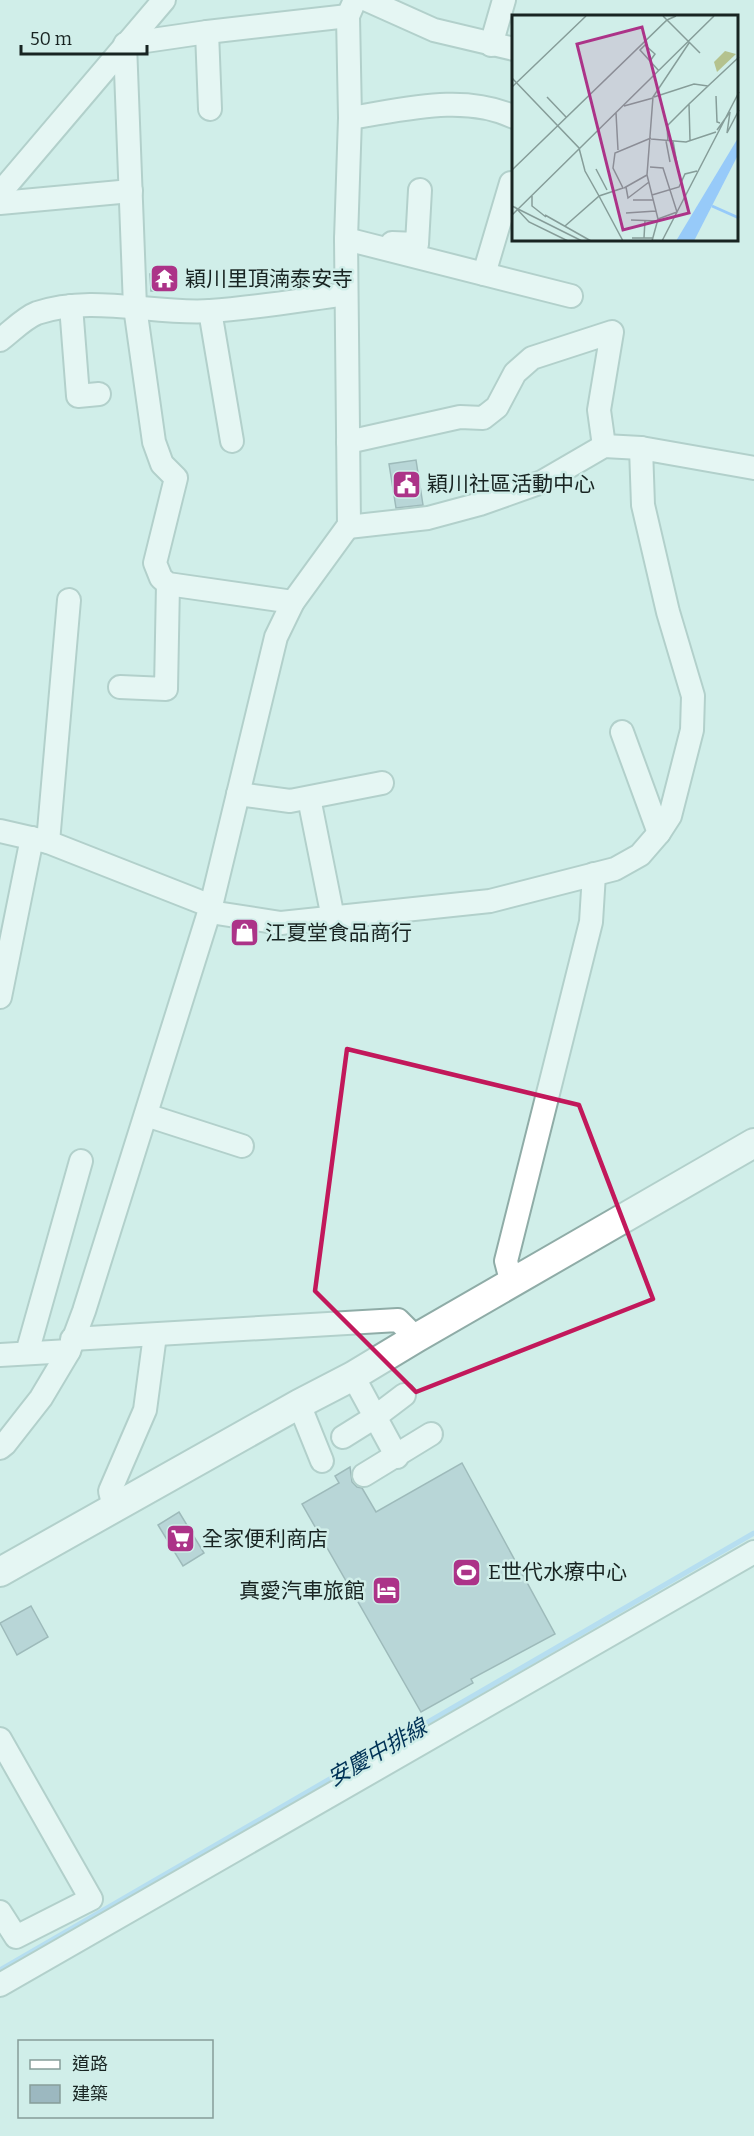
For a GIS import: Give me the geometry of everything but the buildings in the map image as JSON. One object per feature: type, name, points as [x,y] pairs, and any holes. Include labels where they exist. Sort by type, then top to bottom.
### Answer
[{"type":"main road","points":[[0,1572],[353,1376],[754,1143]]},
{"type":"street","points":[[0,193],[164,0]]},
{"type":"street","points":[[367,0],[434,30],[512,50]]},
{"type":"street","points":[[490,45],[504,0]]},
{"type":"street","points":[[0,1448],[41,1398],[70,1345],[84,1311],[211,909],[276,637],[293,602],[348,527],[346,294],[355,241],[350,118],[352,8],[125,44]]},
{"type":"street","points":[[207,32],[210,109]]},
{"type":"street","points":[[125,44],[135,307],[154,442],[162,464],[176,478],[155,563],[161,578],[168,584],[293,602]]},
{"type":"street","points":[[350,118],[434,106],[471,105],[502,111],[512,116]]},
{"type":"street","points":[[484,274],[511,183]]},
{"type":"street","points":[[355,241],[417,244],[420,190]]},
{"type":"street","points":[[0,203],[131,191]]},
{"type":"street","points":[[355,241],[571,296]]},
{"type":"street","points":[[0,340],[36,314],[71,306],[210,311],[346,294]]},
{"type":"street","points":[[71,306],[78,396],[99,394]]},
{"type":"street","points":[[210,311],[232,441]]},
{"type":"street","points":[[348,442],[460,417],[483,418],[497,407],[514,373],[532,358],[612,332],[599,410],[604,446]]},
{"type":"street","points":[[348,527],[428,518],[480,504],[542,482],[604,446],[641,448],[754,468]]},
{"type":"street","points":[[0,831],[40,840],[211,909],[281,924],[490,901],[615,869],[640,855],[670,816],[692,730],[693,696],[668,612],[643,505],[641,448]]},
{"type":"street","points":[[120,687],[166,689],[168,584]]},
{"type":"street","points":[[0,996],[40,840],[69,600]]},
{"type":"street","points":[[622,732],[659,833]]},
{"type":"street","points":[[238,794],[290,801],[382,783]]},
{"type":"street","points":[[309,798],[333,918]]},
{"type":"street","points":[[512,1284],[506,1261],[591,922],[594,874]]},
{"type":"street","points":[[146,1115],[242,1146]]},
{"type":"street","points":[[27,1353],[81,1161]]},
{"type":"street","points":[[0,1355],[155,1335],[398,1320],[417,1338]]},
{"type":"street","points":[[114,1507],[110,1491],[145,1410],[155,1335]]},
{"type":"street","points":[[353,1376],[397,1457]]},
{"type":"street","points":[[343,1437],[404,1395]]},
{"type":"street","points":[[299,1404],[322,1461]]},
{"type":"street","points":[[364,1475],[397,1457],[431,1434]]},
{"type":"street","points":[[0,1985],[754,1552]]},
{"type":"street","points":[[0,1912],[16,1937],[91,1899],[3,1753]]},
{"type":"highlighted area","points":[[347,1049],[579,1105],[653,1299],[416,1392],[315,1291]]},
{"type":"waterway","name":"安慶中排線","points":[[0,1970],[754,1533]]},
{"type":"place","name":"穎川里頂湳泰安寺","points":[[164,279]]},
{"type":"place","name":"穎川社區活動中心","points":[[406,484]]},
{"type":"place","name":"江夏堂食品商行","points":[[244,933]]},
{"type":"place","name":"全家便利商店","points":[[181,1539]]},
{"type":"place","name":"E世代水療中心","points":[[467,1572]]},
{"type":"place","name":"真愛汽車旅館","points":[[386,1591]]}]
